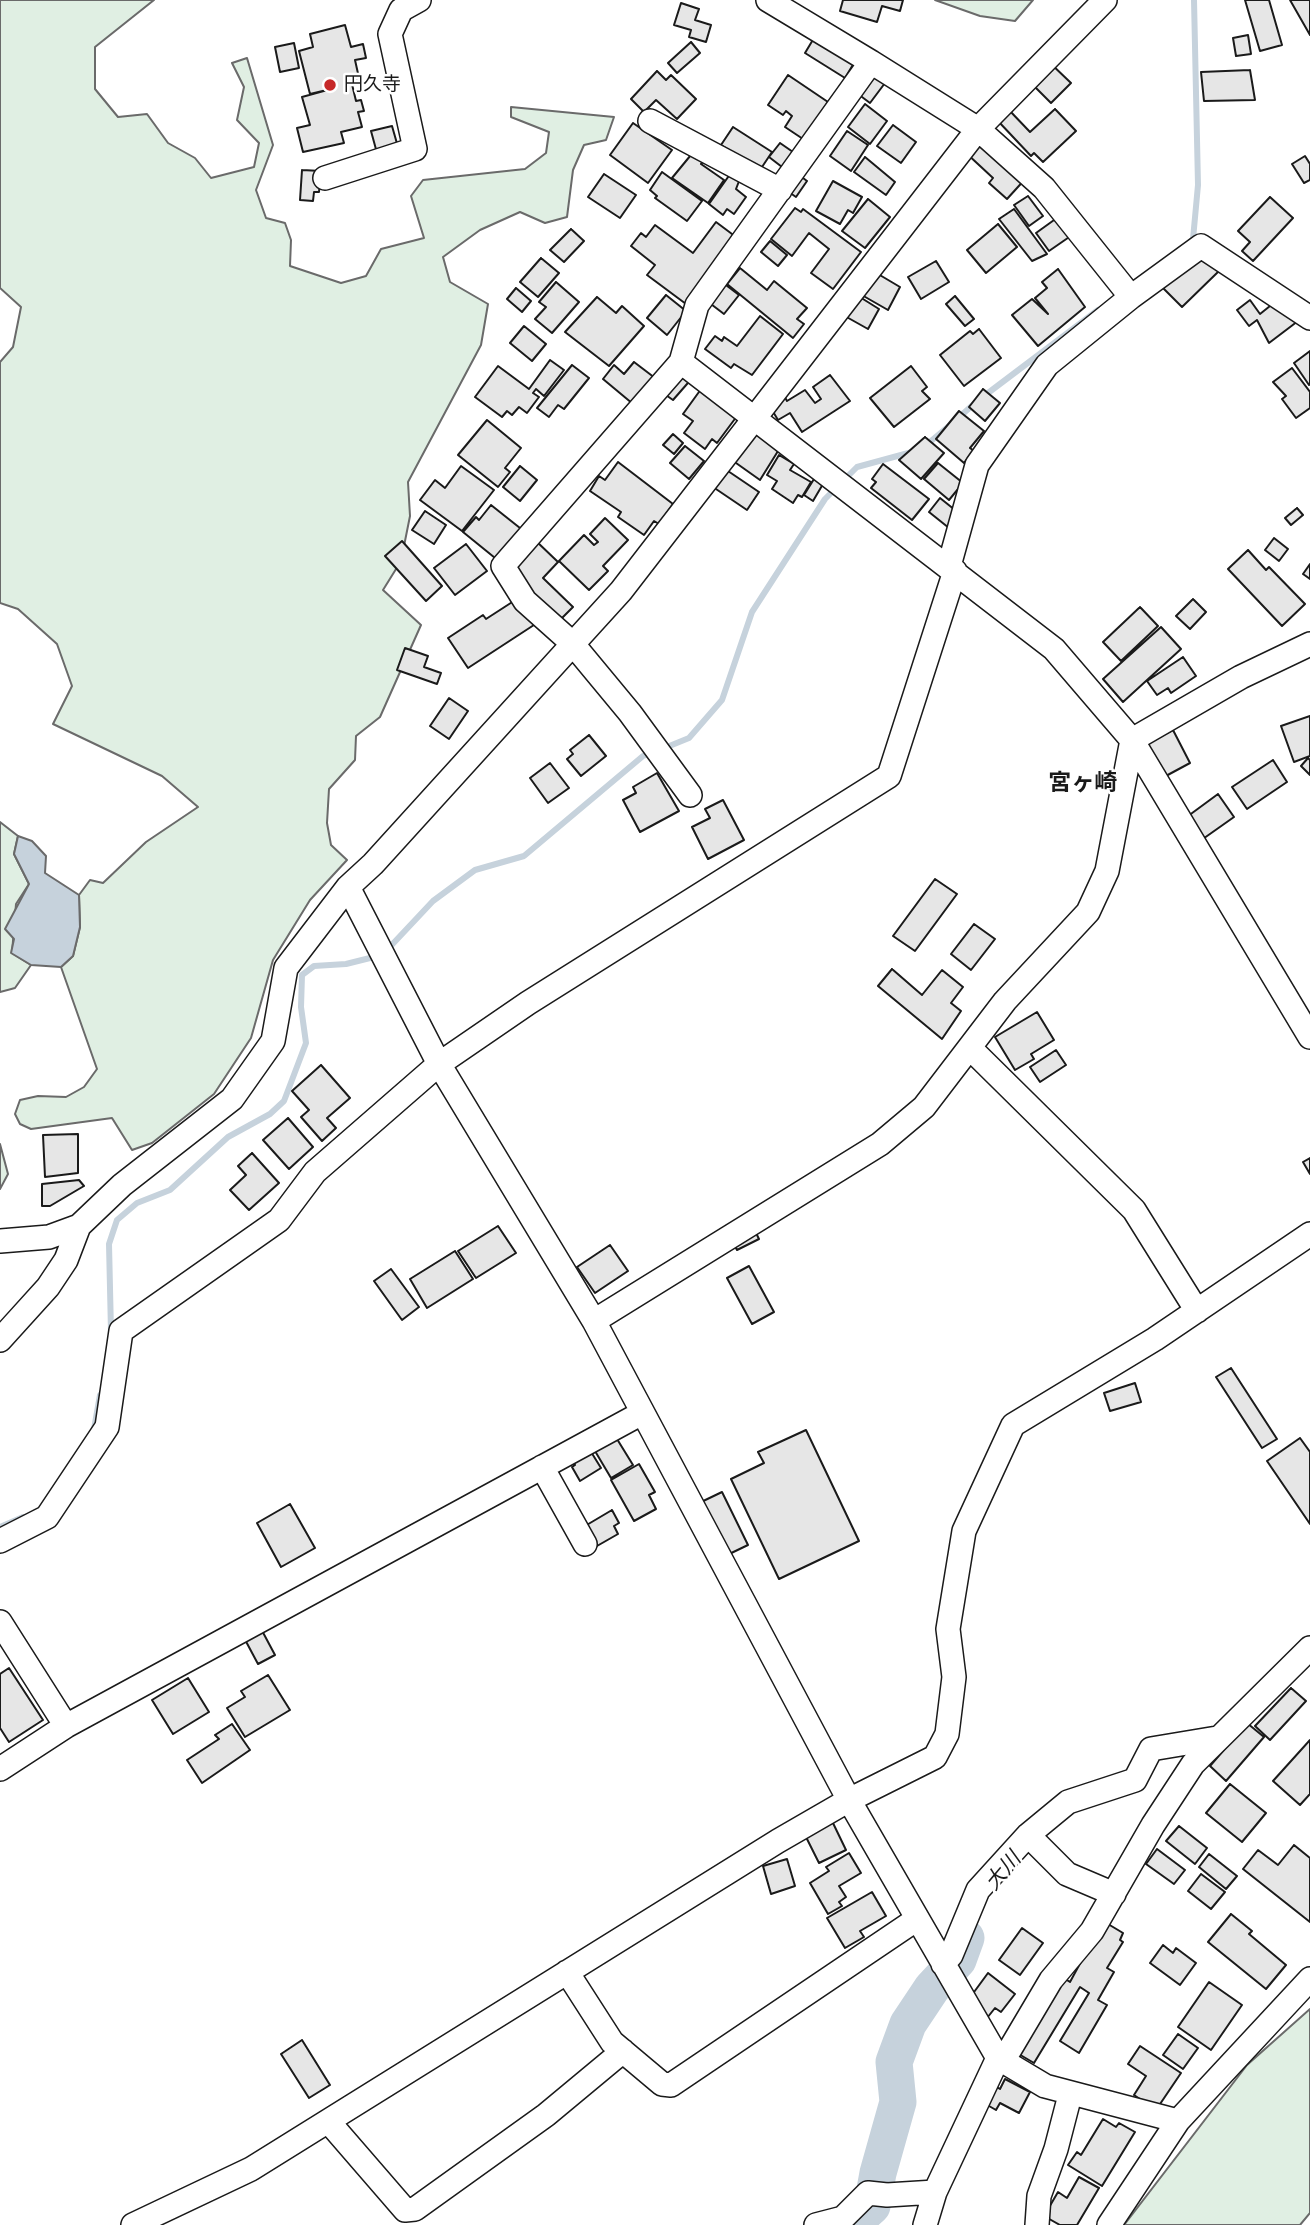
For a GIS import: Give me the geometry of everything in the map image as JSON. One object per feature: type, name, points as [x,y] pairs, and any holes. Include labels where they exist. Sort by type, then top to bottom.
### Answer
[{"type":"street","points":[[325,178],[415,149],[390,34],[401,10],[419,0]]},
{"type":"street","points":[[768,0],[978,130],[1044,188],[1131,296]]},
{"type":"street","points":[[0,1340],[48,1287],[65,1260],[79,1226],[122,1185],[232,1100],[273,1041],[286,968],[348,887],[373,864],[621,591],[978,130],[1105,0]]},
{"type":"street","points":[[690,795],[630,713],[572,643],[525,601],[503,566],[681,362],[697,305],[872,62]]},
{"type":"street","points":[[650,121],[734,163],[780,190]]},
{"type":"street","points":[[0,1541],[47,1517],[107,1427],[121,1331],[279,1220],[315,1172],[439,1064],[528,1003],[889,776],[952,568],[977,465],[1047,365],[1131,296],[1201,246],[1310,318]]},
{"type":"street","points":[[681,362],[754,421],[952,568],[1054,649],[1132,740],[1310,1037]]},
{"type":"street","points":[[594,1321],[880,1144],[924,1107],[971,1049],[1005,1001],[1088,912],[1107,871],[1132,740],[1241,677],[1310,644]]},
{"type":"street","points":[[348,887],[439,1064],[594,1321],[849,1800],[1000,2060],[1045,2087],[1178,2121]]},
{"type":"street","points":[[971,1049],[1135,1210],[1197,1311]]},
{"type":"street","points":[[0,1241],[32,1240],[79,1226]]},
{"type":"street","points":[[133,2225],[251,2169],[849,1800],[935,1757],[947,1734],[954,1677],[948,1629],[964,1531],[1013,1425],[1197,1311],[1310,1234]]},
{"type":"street","points":[[0,1769],[66,1726],[642,1413]]},
{"type":"street","points":[[542,1467],[585,1544]]},
{"type":"street","points":[[0,1622],[66,1726]]},
{"type":"street","points":[[925,2225],[935,2192],[1000,2060],[1051,1980],[1092,1931],[1153,1825],[1193,1764],[1310,1648]]},
{"type":"street","points":[[943,1964],[951,1955],[978,1890],[1028,1835],[1068,1802],[1135,1780],[1151,1749],[1217,1738]]},
{"type":"street","points":[[1028,1835],[1066,1874],[1114,1895]]},
{"type":"street","points":[[567,1972],[612,2042],[662,2084],[671,2085],[917,1919]]},
{"type":"street","points":[[1109,2225],[1178,2121],[1310,1979]]},
{"type":"street","points":[[328,2121],[405,2210],[415,2209],[546,2115],[623,2051]]},
{"type":"street","points":[[1037,2225],[1039,2196],[1070,2095]]},
{"type":"street","points":[[816,2225],[843,2218],[868,2193],[887,2195],[935,2192]]},
{"type":"green space","points":[[0,0],[154,0],[95,47],[95,89],[118,117],[147,114],[168,143],[195,158],[211,178],[254,167],[259,143],[237,120],[244,87],[232,63],[247,58],[273,145],[256,190],[266,218],[285,223],[291,240],[290,266],[341,283],[366,276],[381,249],[424,238],[411,196],[423,180],[525,169],[546,153],[549,132],[511,117],[511,107],[614,117],[606,140],[584,145],[573,170],[567,217],[545,223],[520,212],[480,230],[443,257],[450,282],[488,304],[481,345],[408,482],[410,516],[401,561],[383,590],[421,625],[380,717],[356,736],[355,760],[329,789],[327,823],[331,845],[347,860],[310,900],[273,960],[251,1038],[214,1094],[152,1143],[132,1150],[112,1118],[31,1129],[20,1124],[15,1114],[20,1100],[38,1096],[66,1097],[84,1087],[97,1069],[61,967],[73,956],[80,927],[79,895],[90,880],[103,883],[146,842],[198,807],[162,776],[53,724],[72,686],[57,644],[18,609],[0,603],[0,362],[13,347],[21,307],[0,288]]},
{"type":"green space","points":[[935,0],[1033,0],[1015,21],[980,16]]},
{"type":"green space","points":[[0,822],[18,836],[14,854],[29,884],[16,904],[12,953],[31,965],[15,988],[0,992]]},
{"type":"green space","points":[[0,1144],[8,1174],[0,1189]]},
{"type":"green space","points":[[1310,2009],[1310,2213],[1300,2225],[1124,2225],[1247,2065]]},
{"type":"shaded area","points":[[18,836],[32,841],[46,856],[45,873],[79,895],[80,927],[73,956],[61,967],[31,965],[11,953],[14,939],[5,929],[29,884],[14,854]]},
{"type":"building","points":[[843,0],[903,0],[900,11],[882,6],[877,22],[840,11]]},
{"type":"building","points":[[1245,0],[1269,0],[1282,45],[1260,51]]},
{"type":"building","points":[[1290,0],[1310,0],[1310,35]]},
{"type":"building","points":[[681,3],[699,9],[695,20],[711,25],[706,42],[689,37],[691,30],[674,25]]},
{"type":"building","name":"円久寺","points":[[345,25],[351,47],[363,44],[366,58],[355,60],[359,78],[351,80],[356,101],[361,100],[364,111],[358,112],[362,127],[341,132],[344,143],[303,152],[297,128],[310,125],[302,97],[331,89],[310,94],[299,51],[313,47],[310,34]]},
{"type":"building","points":[[817,33],[857,58],[845,78],[805,53]]},
{"type":"building","points":[[1248,35],[1251,54],[1236,56],[1233,38]]},
{"type":"building","points":[[691,42],[700,53],[677,73],[668,63]]},
{"type":"building","points":[[294,43],[299,68],[280,72],[275,47]]},
{"type":"building","points":[[1048,61],[1071,83],[1051,103],[1028,80]]},
{"type":"building","points":[[872,67],[888,79],[870,103],[854,91]]},
{"type":"building","points":[[1250,70],[1255,100],[1204,101],[1201,72]]},
{"type":"building","points":[[657,71],[666,80],[671,75],[696,99],[677,119],[656,100],[644,112],[631,99]]},
{"type":"building","points":[[788,75],[828,102],[803,139],[785,127],[792,116],[786,111],[783,115],[768,105]]},
{"type":"building","points":[[865,104],[887,121],[870,144],[848,127]]},
{"type":"building","points":[[1055,109],[1076,131],[1043,162],[1034,153],[1031,156],[998,121],[1009,110],[1030,132]]},
{"type":"building","points":[[633,123],[672,150],[648,183],[610,155]]},
{"type":"building","points":[[893,125],[916,142],[901,163],[877,146]]},
{"type":"building","points":[[392,126],[398,147],[377,153],[371,131]]},
{"type":"building","points":[[733,127],[772,152],[760,170],[721,145]]},
{"type":"building","points":[[847,131],[868,145],[851,171],[830,156]]},
{"type":"building","points":[[980,135],[1027,177],[1007,199],[989,183],[993,178],[965,152]]},
{"type":"building","points":[[780,143],[793,152],[782,167],[769,157]]},
{"type":"building","points":[[695,150],[706,158],[701,164],[724,180],[708,203],[672,178]]},
{"type":"building","points":[[1305,156],[1310,164],[1310,180],[1304,183],[1292,164]]},
{"type":"building","points":[[865,157],[895,182],[886,195],[854,172]]},
{"type":"building","points":[[302,170],[321,171],[319,192],[314,192],[313,201],[300,200]]},
{"type":"building","points":[[733,170],[741,176],[736,189],[746,197],[734,214],[727,209],[723,215],[709,204]]},
{"type":"building","points":[[662,172],[702,201],[687,221],[655,198],[657,196],[650,190]]},
{"type":"building","points":[[795,172],[807,181],[796,197],[783,188]]},
{"type":"building","points":[[604,174],[636,195],[620,218],[588,197]]},
{"type":"building","points":[[833,181],[862,197],[853,213],[848,210],[840,224],[816,211]]},
{"type":"building","points":[[1028,196],[1043,216],[1029,226],[1014,205]]},
{"type":"building","points":[[1270,197],[1293,218],[1253,261],[1242,251],[1250,242],[1238,231]]},
{"type":"building","points":[[868,199],[890,217],[865,248],[842,231]]},
{"type":"building","points":[[795,208],[801,212],[803,209],[861,252],[833,289],[811,273],[829,249],[809,233],[792,256],[771,239]]},
{"type":"building","points":[[1014,209],[1047,254],[1032,261],[999,219]]},
{"type":"building","points":[[1061,215],[1075,233],[1049,251],[1036,233]]},
{"type":"building","points":[[716,222],[736,237],[686,304],[647,275],[655,265],[631,246],[641,233],[646,237],[655,225],[693,253]]},
{"type":"building","points":[[998,224],[1017,247],[986,273],[967,250]]},
{"type":"building","points":[[571,229],[584,241],[564,262],[550,250]]},
{"type":"building","points":[[770,241],[787,255],[778,266],[761,252]]},
{"type":"building","points":[[1199,251],[1219,271],[1182,307],[1162,287]]},
{"type":"building","points":[[541,258],[559,273],[538,297],[520,282]]},
{"type":"building","points":[[936,261],[949,282],[921,299],[908,277]]},
{"type":"building","points":[[740,268],[767,290],[774,281],[807,308],[797,319],[804,324],[793,338],[727,284]]},
{"type":"building","points":[[1058,269],[1085,307],[1038,346],[1012,315],[1032,299],[1048,314],[1035,298],[1047,288],[1042,282]]},
{"type":"building","points":[[873,271],[900,287],[888,310],[860,294]]},
{"type":"building","points":[[718,279],[739,295],[724,314],[703,298]]},
{"type":"building","points":[[556,282],[579,302],[552,333],[535,319],[546,307],[539,302]]},
{"type":"building","points":[[516,288],[531,301],[522,312],[507,299]]},
{"type":"building","points":[[855,294],[879,309],[868,329],[843,315]]},
{"type":"building","points":[[666,295],[686,311],[667,335],[647,318]]},
{"type":"building","points":[[955,296],[974,319],[965,326],[946,304]]},
{"type":"building","points":[[597,297],[616,313],[622,306],[644,326],[609,366],[565,332]]},
{"type":"building","points":[[1280,298],[1298,321],[1269,343],[1257,320],[1249,326],[1237,310],[1250,300],[1260,314]]},
{"type":"building","points":[[760,316],[783,334],[752,375],[734,364],[731,368],[705,349],[715,336],[722,341],[724,337],[737,346]]},
{"type":"building","points":[[524,326],[546,344],[532,361],[510,343]]},
{"type":"building","points":[[979,329],[1001,358],[964,386],[940,355],[970,331],[973,334]]},
{"type":"building","points":[[1310,351],[1310,384],[1309,385],[1294,363]]},
{"type":"building","points":[[550,360],[564,370],[544,396],[536,389],[533,393],[539,397],[527,413],[519,407],[512,415],[507,411],[502,417],[475,397],[498,366],[529,389]]},
{"type":"building","points":[[634,362],[655,378],[633,404],[603,379],[614,365],[624,374]]},
{"type":"building","points":[[572,365],[589,378],[564,409],[558,405],[549,417],[537,408]]},
{"type":"building","points":[[911,366],[927,387],[922,391],[930,399],[894,427],[870,398]]},
{"type":"building","points":[[685,368],[694,376],[673,400],[663,393]]},
{"type":"building","points":[[1292,368],[1310,392],[1310,408],[1296,418],[1282,399],[1286,396],[1273,382]]},
{"type":"building","points":[[830,375],[850,401],[802,432],[790,413],[778,420],[769,405],[782,392],[787,401],[805,390],[815,403],[821,399],[813,387]]},
{"type":"building","points":[[704,385],[740,412],[717,443],[712,439],[705,449],[684,433],[693,421],[683,414]]},
{"type":"building","points":[[983,389],[1000,403],[985,421],[969,407]]},
{"type":"building","points":[[959,411],[984,431],[970,448],[974,451],[964,463],[936,439]]},
{"type":"building","points":[[487,420],[521,448],[505,468],[510,472],[498,487],[458,455]]},
{"type":"building","points":[[755,423],[783,443],[760,480],[729,458]]},
{"type":"building","points":[[673,434],[683,443],[674,454],[663,445]]},
{"type":"building","points":[[925,437],[944,453],[921,479],[899,460]]},
{"type":"building","points":[[685,446],[704,461],[689,479],[670,463]]},
{"type":"building","points":[[779,455],[794,464],[790,470],[811,482],[802,497],[798,495],[793,503],[772,489],[777,481],[767,475]]},
{"type":"building","points":[[618,462],[673,504],[659,524],[654,521],[644,535],[618,517],[621,512],[590,491],[599,476],[605,480]]},
{"type":"building","points":[[938,463],[963,483],[949,500],[924,479]]},
{"type":"building","points":[[883,464],[929,499],[912,520],[871,488],[876,482],[872,479]]},
{"type":"building","points":[[461,466],[494,490],[462,531],[420,500],[435,480],[445,488]]},
{"type":"building","points":[[520,466],[537,480],[520,501],[503,487]]},
{"type":"building","points":[[725,469],[759,492],[747,510],[713,487]]},
{"type":"building","points":[[814,479],[823,484],[813,501],[804,495]]},
{"type":"building","points":[[940,498],[960,514],[949,528],[929,512]]},
{"type":"building","points":[[491,505],[525,532],[500,562],[463,532],[476,517],[479,520]]},
{"type":"building","points":[[1297,508],[1303,515],[1291,525],[1285,518]]},
{"type":"building","points":[[425,511],[446,525],[434,544],[412,530]]},
{"type":"building","points":[[605,518],[628,540],[603,566],[608,571],[589,590],[559,561],[584,535],[594,545],[598,542],[590,534]]},
{"type":"building","points":[[1274,538],[1288,549],[1279,561],[1265,550]]},
{"type":"building","points":[[535,540],[558,562],[543,578],[573,607],[558,622],[504,570]]},
{"type":"building","points":[[402,541],[442,586],[426,601],[385,556]]},
{"type":"building","points":[[466,544],[487,571],[455,595],[434,568]]},
{"type":"building","points":[[1248,550],[1266,570],[1269,567],[1305,604],[1282,626],[1228,569]]},
{"type":"building","points":[[1310,564],[1310,579],[1303,574]]},
{"type":"building","points":[[520,597],[537,623],[468,668],[448,638],[483,615],[486,619]]},
{"type":"building","points":[[1193,599],[1206,612],[1190,629],[1176,616]]},
{"type":"building","points":[[1140,607],[1158,626],[1121,661],[1103,642]]},
{"type":"building","points":[[1161,627],[1181,649],[1123,702],[1103,679]]},
{"type":"building","points":[[405,648],[428,656],[424,667],[441,673],[437,684],[397,670]]},
{"type":"building","points":[[1183,657],[1196,676],[1171,693],[1168,688],[1157,695],[1147,681]]},
{"type":"building","points":[[449,698],[468,711],[449,739],[430,726]]},
{"type":"building","points":[[1310,716],[1310,756],[1294,762],[1281,726]]},
{"type":"building","points":[[1173,730],[1190,763],[1164,777],[1147,743]]},
{"type":"building","points":[[589,735],[606,756],[581,776],[567,759],[573,754],[570,750]]},
{"type":"building","points":[[1308,758],[1310,760],[1310,775],[1301,766]]},
{"type":"building","points":[[1273,760],[1287,782],[1247,809],[1232,787]]},
{"type":"building","points":[[550,763],[569,788],[548,803],[530,778]]},
{"type":"building","points":[[657,773],[679,811],[640,832],[623,800],[636,793],[633,787]]},
{"type":"building","points":[[1218,794],[1234,817],[1200,841],[1184,819]]},
{"type":"building","points":[[723,800],[744,840],[708,859],[692,827],[710,818],[705,809]]},
{"type":"building","points":[[935,879],[957,894],[915,951],[893,936]]},
{"type":"building","points":[[974,924],[995,939],[971,970],[951,954]]},
{"type":"building","points":[[892,969],[922,995],[942,970],[963,987],[951,1003],[961,1011],[942,1039],[878,986]]},
{"type":"building","points":[[1037,1012],[1054,1040],[1031,1054],[1034,1059],[1015,1070],[995,1037]]},
{"type":"building","points":[[1056,1050],[1066,1065],[1040,1082],[1030,1067]]},
{"type":"building","points":[[321,1065],[350,1098],[327,1118],[336,1128],[322,1141],[301,1117],[309,1110],[292,1091]]},
{"type":"building","points":[[288,1118],[313,1147],[289,1169],[263,1140]]},
{"type":"building","points":[[78,1134],[78,1173],[45,1177],[43,1135]]},
{"type":"building","points":[[252,1153],[279,1183],[249,1210],[230,1190],[246,1175],[238,1166]]},
{"type":"building","points":[[1310,1158],[1310,1174],[1303,1162]]},
{"type":"building","points":[[79,1180],[84,1186],[50,1206],[42,1206],[42,1184]]},
{"type":"building","points":[[498,1226],[516,1253],[476,1278],[458,1251]]},
{"type":"building","points":[[753,1227],[759,1239],[737,1250],[731,1239]]},
{"type":"building","points":[[610,1245],[628,1271],[595,1293],[577,1267]]},
{"type":"building","points":[[455,1251],[473,1279],[427,1308],[410,1279]]},
{"type":"building","points":[[749,1266],[774,1312],[752,1324],[727,1278]]},
{"type":"building","points":[[391,1269],[419,1307],[402,1320],[374,1281]]},
{"type":"building","points":[[1231,1368],[1277,1439],[1262,1448],[1216,1377]]},
{"type":"building","points":[[1135,1383],[1141,1402],[1110,1411],[1104,1393]]},
{"type":"building","points":[[806,1430],[859,1541],[779,1579],[731,1479],[764,1463],[758,1452]]},
{"type":"building","points":[[1300,1438],[1310,1452],[1310,1524],[1267,1461]]},
{"type":"building","points":[[617,1439],[633,1465],[611,1478],[595,1451]]},
{"type":"building","points":[[588,1447],[601,1468],[580,1481],[572,1467],[575,1465],[571,1458]]},
{"type":"building","points":[[639,1464],[655,1492],[649,1495],[656,1509],[634,1521],[611,1480]]},
{"type":"building","points":[[722,1492],[748,1545],[723,1557],[697,1504]]},
{"type":"building","points":[[290,1504],[315,1548],[281,1567],[257,1523]]},
{"type":"building","points":[[612,1510],[619,1523],[614,1526],[618,1534],[597,1546],[585,1526]]},
{"type":"building","points":[[259,1625],[275,1655],[258,1664],[242,1634]]},
{"type":"building","points":[[9,1668],[43,1720],[9,1742],[0,1728],[0,1674]]},
{"type":"building","points":[[268,1675],[290,1710],[245,1737],[227,1708],[245,1697],[241,1691]]},
{"type":"building","points":[[188,1678],[209,1712],[173,1734],[152,1700]]},
{"type":"building","points":[[1291,1688],[1306,1701],[1270,1740],[1255,1726]]},
{"type":"building","points":[[1247,1723],[1264,1737],[1226,1781],[1210,1766]]},
{"type":"building","points":[[232,1724],[250,1750],[202,1783],[187,1760],[219,1739],[215,1735]]},
{"type":"building","points":[[1310,1740],[1310,1794],[1300,1805],[1273,1781]]},
{"type":"building","points":[[1230,1784],[1266,1813],[1242,1842],[1206,1813]]},
{"type":"building","points":[[832,1821],[846,1850],[819,1863],[803,1831]]},
{"type":"building","points":[[1179,1826],[1207,1848],[1195,1864],[1166,1841]]},
{"type":"building","points":[[1294,1845],[1310,1858],[1310,1922],[1243,1869],[1258,1850],[1278,1865]]},
{"type":"building","points":[[1157,1849],[1185,1870],[1174,1884],[1146,1864]]},
{"type":"building","points":[[849,1853],[861,1873],[839,1886],[846,1897],[839,1902],[842,1906],[828,1914],[810,1883],[829,1871],[826,1867]]},
{"type":"building","points":[[1209,1854],[1237,1876],[1226,1889],[1199,1867]]},
{"type":"building","points":[[787,1859],[795,1886],[771,1894],[763,1866]]},
{"type":"building","points":[[1201,1874],[1225,1892],[1211,1909],[1188,1891]]},
{"type":"building","points":[[872,1892],[886,1916],[860,1931],[864,1937],[845,1948],[827,1918]]},
{"type":"building","points":[[1231,1914],[1252,1931],[1249,1934],[1286,1965],[1266,1989],[1208,1942]]},
{"type":"building","points":[[1103,1921],[1123,1933],[1120,1940],[1123,1942],[1107,1968],[1114,1972],[1098,2000],[1107,2005],[1079,2053],[1060,2041],[1089,1993],[1080,1987],[1034,2063],[1017,2053],[1062,1977],[1070,1982]]},
{"type":"building","points":[[1022,1928],[1043,1943],[1020,1975],[999,1960]]},
{"type":"building","points":[[1163,1945],[1173,1953],[1176,1948],[1196,1963],[1180,1985],[1150,1963]]},
{"type":"building","points":[[988,1973],[1015,1994],[1001,2012],[995,2008],[987,2018],[966,2003]]},
{"type":"building","points":[[1209,1982],[1242,2005],[1211,2050],[1178,2027]]},
{"type":"building","points":[[1178,2034],[1198,2048],[1183,2069],[1163,2055]]},
{"type":"building","points":[[302,2040],[330,2085],[309,2098],[281,2054]]},
{"type":"building","points":[[1140,2046],[1181,2073],[1156,2110],[1134,2095],[1146,2076],[1128,2064]]},
{"type":"building","points":[[1005,2079],[1030,2092],[1019,2113],[1000,2103],[996,2110],[982,2102],[991,2084],[1000,2089]]},
{"type":"building","points":[[1103,2119],[1116,2127],[1119,2123],[1135,2132],[1102,2186],[1068,2165],[1077,2152],[1081,2155]]},
{"type":"building","points":[[1079,2177],[1099,2188],[1077,2225],[1060,2225],[1044,2216],[1058,2192],[1067,2198]]},
{"type":"waterway","points":[[1188,244],[1193,239],[1198,185],[1194,0]]},
{"type":"waterway","points":[[984,396],[1098,310]]},
{"type":"waterway","points":[[957,419],[975,403]]},
{"type":"waterway","points":[[925,446],[949,426]]},
{"type":"waterway","points":[[843,481],[857,467],[912,452]]},
{"type":"waterway","points":[[662,749],[689,738],[722,700],[752,612],[825,499],[836,488]]},
{"type":"waterway","points":[[387,950],[433,901],[475,870],[524,856],[643,756],[652,753]]},
{"type":"waterway","points":[[111,1332],[109,1244],[117,1220],[137,1203],[170,1190],[228,1137],[270,1114],[284,1101],[306,1043],[301,1007],[302,975],[314,966],[346,964],[378,956]]},
{"type":"waterway","points":[[94,1429],[100,1395]]},
{"type":"waterway","points":[[0,1527],[23,1517]]},
{"type":"waterway","name":"大川","points":[[851,2225],[872,2206],[878,2173],[898,2102],[894,2062],[908,2024],[932,1988],[958,1960],[966,1938]]},
{"type":"place","name":"円久寺","points":[[330,85]]},
{"type":"district","name":"宮ヶ崎","points":[[1083,784]]}]
